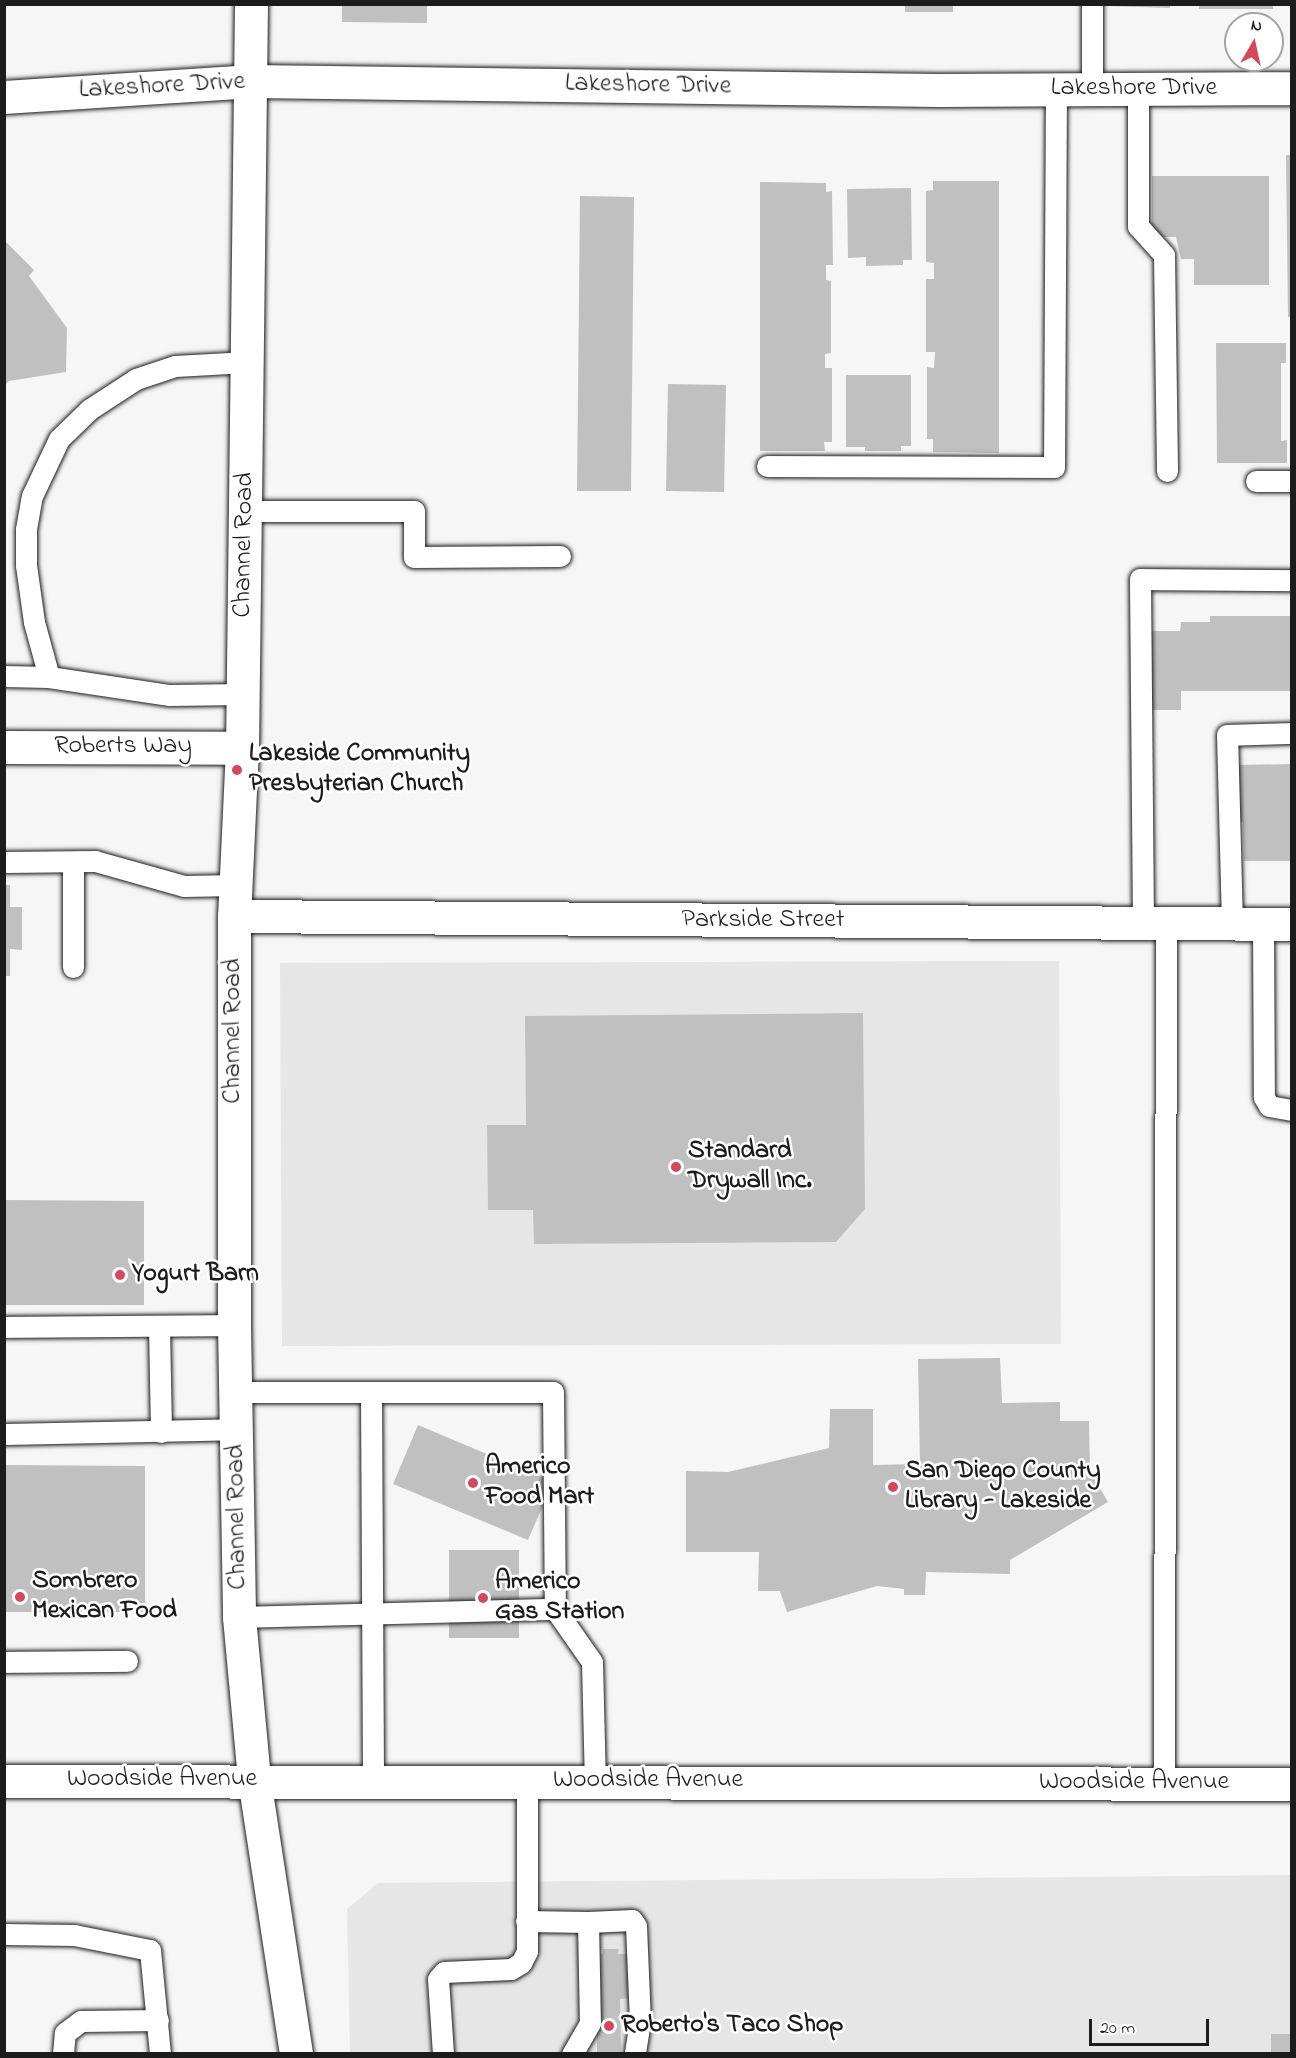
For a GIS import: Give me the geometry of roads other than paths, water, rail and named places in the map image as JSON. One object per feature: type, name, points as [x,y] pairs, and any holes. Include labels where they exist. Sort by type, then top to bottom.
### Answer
[{"type":"main road","name":"Channel Road","points":[[251,4],[243,694],[236,900],[234,1325],[239,1617],[255,1779],[296,2054]]},
{"type":"main road","name":"Lakeshore Drive","points":[[4,97],[251,81],[1056,89],[1292,88]]},
{"type":"main road","name":"Roberts Way","points":[[4,747],[242,748]]},
{"type":"main road","name":"Parkside Street","points":[[236,900],[1155,924],[1262,924]]},
{"type":"main road","name":"Woodside Avenue","points":[[4,1781],[255,1779],[1292,1784]]},
{"type":"lane","points":[[1092,4],[1092,89]]},
{"type":"lane","points":[[767,466],[1054,467],[1056,89]]},
{"type":"lane","points":[[1138,89],[1138,226],[1164,255],[1167,471]]},
{"type":"lane","points":[[49,677],[34,622],[26,565],[26,529],[32,496],[59,438],[90,409],[136,379],[175,366],[247,362]]},
{"type":"lane","points":[[1256,481],[1292,481]]},
{"type":"lane","points":[[245,511],[414,511],[414,557],[560,556]]},
{"type":"lane","points":[[1164,1784],[1155,924],[1140,579],[1292,580]]},
{"type":"lane","points":[[4,676],[49,677],[170,695],[243,694]]},
{"type":"lane","points":[[1292,733],[1227,735],[1262,924],[1264,1097],[1269,1106],[1292,1110]]},
{"type":"lane","points":[[4,862],[95,861],[236,900]]},
{"type":"lane","points":[[73,862],[73,967]]},
{"type":"lane","points":[[4,1327],[234,1325]]},
{"type":"lane","points":[[159,1327],[161,1432]]},
{"type":"lane","points":[[235,1392],[553,1392],[555,1609],[592,1662],[595,1780]]},
{"type":"lane","points":[[371,1393],[373,1780]]},
{"type":"lane","points":[[4,1434],[236,1430]]},
{"type":"lane","points":[[239,1617],[555,1609]]},
{"type":"lane","points":[[4,1662],[127,1661]]},
{"type":"lane","points":[[443,2054],[438,1979],[444,1971],[511,1969],[521,1964],[527,1951],[526,1780]]},
{"type":"lane","points":[[526,1921],[632,1920],[636,1926],[640,2021],[635,2054]]},
{"type":"lane","points":[[572,2054],[590,2023],[588,1922]]},
{"type":"lane","points":[[4,1934],[74,1935],[150,1950],[160,2054]]},
{"type":"lane","points":[[63,2054],[65,2033],[81,2021],[158,2020]]},
{"type":"place","name":"Lakeside Community Presbyterian Church","points":[[237,770]]},
{"type":"place","name":"Standard Drywall Inc.","points":[[676,1167]]},
{"type":"place","name":"Yogurt Barn","points":[[120,1275]]},
{"type":"place","name":"Americo Food Mart","points":[[473,1483]]},
{"type":"place","name":"San Diego County Library - Lakeside","points":[[893,1487]]},
{"type":"place","name":"Sombrero Mexican Food","points":[[20,1597]]},
{"type":"place","name":"Americo Gas Station","points":[[483,1598]]},
{"type":"place","name":"Roberto's Taco Shop","points":[[609,2026]]}]
